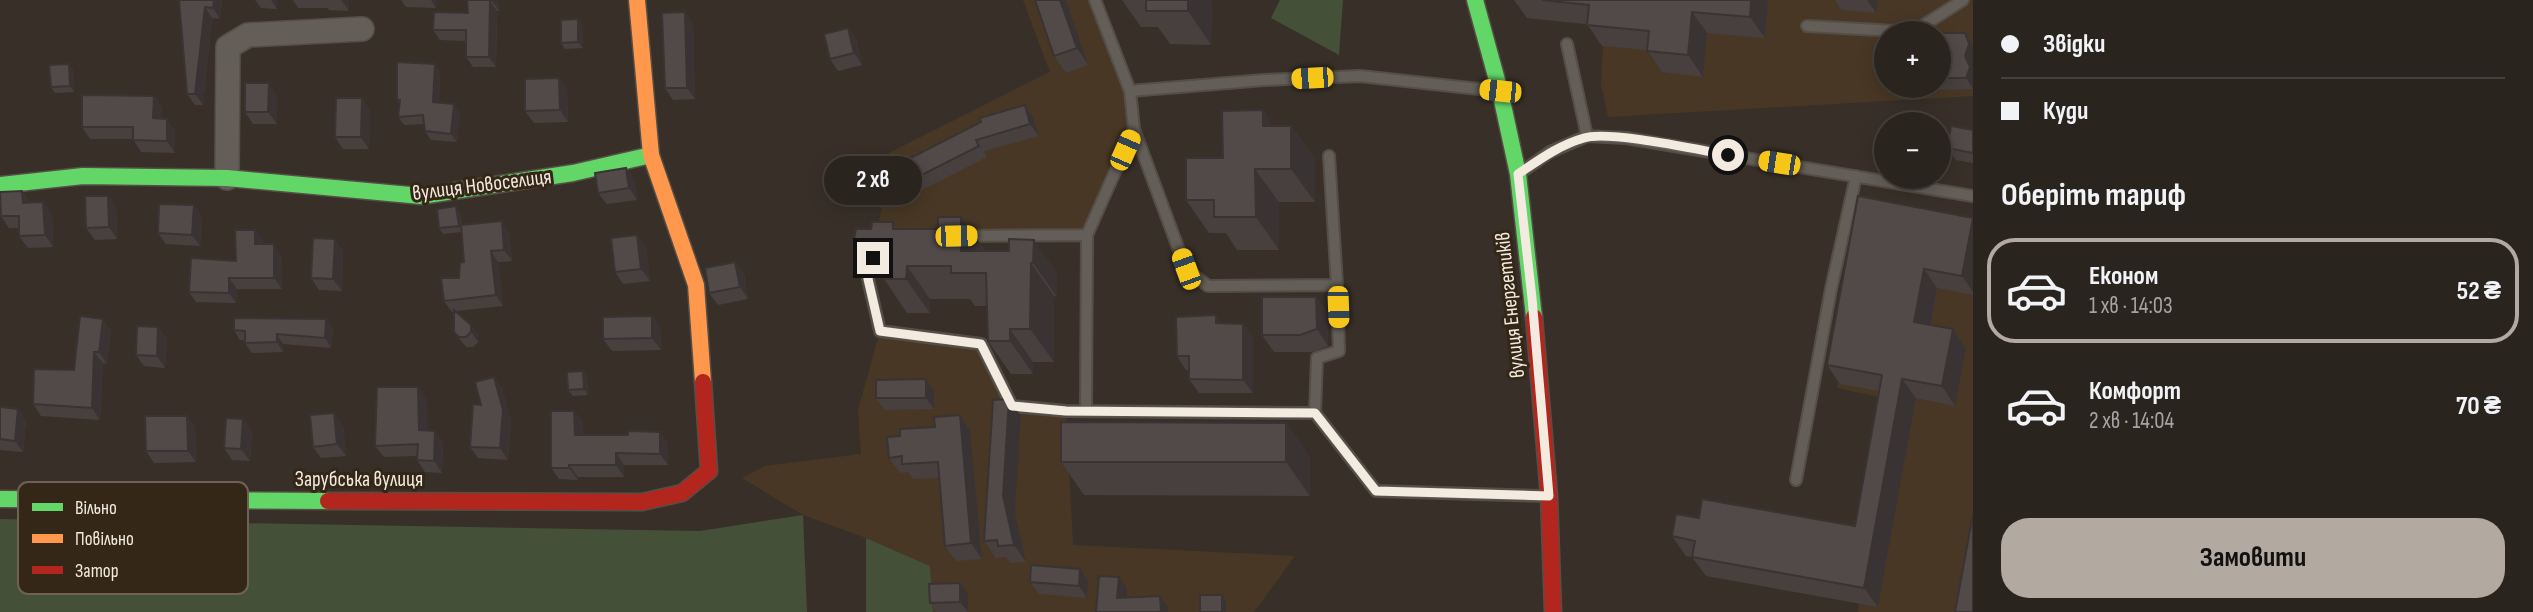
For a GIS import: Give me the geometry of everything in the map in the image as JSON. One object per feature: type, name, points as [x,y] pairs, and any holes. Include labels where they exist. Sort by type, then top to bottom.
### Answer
[{"type":"street","points":[[637,0],[651,155]]},
{"type":"street","name":"вулиця Енергетиків","points":[[1475,0],[1500,91],[1518,174],[1549,496],[1553,612]]},
{"type":"street","points":[[227,178],[228,47],[248,35],[362,29]]},
{"type":"street","name":"вулиця Новоселиця","points":[[0,185],[83,176],[227,178],[421,196],[573,173],[651,155]]},
{"type":"street","name":"Зарубська вулиця","points":[[248,500],[642,502],[682,493],[709,471],[696,285],[651,155]]},
{"type":"street","name":"Зарубська вулиця","points":[[0,499],[18,499]]},
{"type":"lane","points":[[1095,0],[1130,91],[1134,129],[1186,269],[1209,286],[1337,285]]},
{"type":"lane","points":[[1807,26],[1913,32],[1963,0]]},
{"type":"lane","points":[[1567,44],[1587,136]]},
{"type":"lane","points":[[1130,91],[1264,80],[1360,76],[1500,91]]},
{"type":"lane","points":[[1086,411],[1087,235],[1134,129]]},
{"type":"lane","points":[[1518,174],[1550,152],[1587,136],[1626,138],[1973,196]]},
{"type":"lane","points":[[1329,156],[1339,351],[1317,358],[1315,413],[1376,491],[1549,496]]},
{"type":"lane","points":[[1796,480],[1831,289],[1856,176]]},
{"type":"lane","points":[[947,236],[1087,235]]},
{"type":"lane","points":[[875,247],[868,279],[880,331],[981,344],[1012,406],[1086,411],[1315,413]]},
{"type":"shaded area","points":[[1023,0],[1095,0],[1130,91],[1134,129],[1087,235],[877,237],[889,153],[1050,72]]},
{"type":"shaded area","points":[[1529,0],[1973,0],[1973,96],[1951,97],[1951,21],[1874,21],[1874,98],[1938,98],[1608,117],[1601,84],[1604,26],[1527,18]]},
{"type":"shaded area","points":[[1871,211],[1973,224],[1973,612],[1858,612],[1889,399],[1837,388]]},
{"type":"shaded area","points":[[880,331],[981,344],[1012,406],[1066,411],[1073,545],[1295,556],[1254,612],[933,612],[930,566],[866,538],[803,515],[742,478],[765,466],[861,454],[858,410]]},
{"type":"green space","points":[[1280,0],[1343,0],[1339,55],[1271,18]]},
{"type":"green space","points":[[803,515],[807,612],[0,612],[0,519],[18,519],[18,594],[248,594],[248,523],[700,531]]},
{"type":"green space","points":[[866,538],[930,566],[933,612],[866,612]]},
{"type":"building","points":[[179,0],[214,0],[213,8],[205,7],[195,94],[187,94]]},
{"type":"building","points":[[467,0],[492,0],[489,57],[466,57],[466,30],[433,30],[434,12],[468,13]]},
{"type":"building","points":[[1035,0],[1060,0],[1077,48],[1054,56]]},
{"type":"building","points":[[1146,0],[1188,0],[1188,11],[1146,11]]},
{"type":"building","points":[[1542,0],[1751,0],[1750,17],[1692,12],[1688,55],[1647,51],[1649,31],[1587,25],[1589,5]]},
{"type":"building","points":[[685,12],[687,88],[665,88],[662,13]]},
{"type":"building","points":[[578,19],[578,42],[561,43],[561,20]]},
{"type":"building","points":[[848,28],[854,53],[830,59],[824,34]]},
{"type":"building","points":[[1951,33],[1965,33],[1969,44],[1965,56],[1970,67],[1966,78],[1951,78]]},
{"type":"building","points":[[397,62],[435,64],[433,102],[454,104],[451,134],[425,131],[423,115],[398,117],[400,100],[397,100]]},
{"type":"building","points":[[69,64],[70,86],[51,87],[49,65]]},
{"type":"building","points":[[559,78],[560,110],[525,111],[525,79]]},
{"type":"building","points":[[245,83],[269,83],[268,112],[245,112]]},
{"type":"building","points":[[82,95],[154,96],[153,118],[167,119],[167,141],[133,140],[133,127],[82,127]]},
{"type":"building","points":[[336,98],[362,98],[361,137],[335,137]]},
{"type":"building","points":[[1025,105],[1030,124],[976,140],[979,146],[908,182],[899,164],[981,122],[980,118]]},
{"type":"building","points":[[1263,110],[1263,126],[1291,126],[1291,169],[1255,169],[1256,217],[1214,217],[1214,200],[1186,200],[1186,158],[1223,158],[1222,111]]},
{"type":"building","points":[[1951,126],[1973,130],[1973,153],[1951,149]]},
{"type":"building","points":[[626,168],[629,188],[598,193],[595,173]]},
{"type":"building","points":[[22,191],[23,203],[43,202],[45,235],[19,236],[19,216],[1,216],[0,192]]},
{"type":"building","points":[[85,196],[108,196],[109,227],[86,228]]},
{"type":"building","points":[[1858,196],[1973,218],[1962,276],[1924,269],[1914,322],[1953,329],[1942,386],[1902,379],[1864,588],[1692,557],[1695,541],[1672,536],[1676,514],[1699,518],[1702,499],[1855,526],[1882,375],[1827,365]]},
{"type":"building","points":[[159,204],[194,205],[192,235],[158,233]]},
{"type":"building","points":[[456,206],[459,226],[439,228],[437,209]]},
{"type":"building","points":[[938,217],[961,217],[961,251],[1009,251],[1009,239],[1034,240],[1030,329],[1010,329],[1010,341],[988,341],[986,273],[951,273],[951,266],[907,266],[906,279],[884,279],[884,244],[853,244],[856,229],[871,229],[872,222],[893,222],[893,229],[938,229]]},
{"type":"building","points":[[502,221],[504,250],[491,251],[496,295],[444,301],[441,278],[459,278],[460,263],[464,262],[461,225]]},
{"type":"building","points":[[235,230],[255,230],[255,244],[274,244],[274,278],[229,278],[229,293],[189,292],[191,258],[236,261]]},
{"type":"building","points":[[637,235],[641,269],[615,272],[611,238]]},
{"type":"building","points":[[313,238],[335,239],[333,279],[311,278]]},
{"type":"building","points":[[735,262],[740,287],[709,293],[705,268]]},
{"type":"building","points":[[1262,297],[1316,297],[1317,329],[1300,335],[1262,335]]},
{"type":"building","points":[[454,310],[471,325],[471,332],[466,337],[459,337],[454,332]]},
{"type":"building","points":[[1216,315],[1216,323],[1243,324],[1243,380],[1189,379],[1189,356],[1177,356],[1176,317]]},
{"type":"building","points":[[80,316],[103,319],[99,352],[94,352],[92,408],[33,404],[34,369],[74,370]]},
{"type":"building","points":[[652,316],[652,338],[603,339],[603,317]]},
{"type":"building","points":[[234,318],[326,319],[325,338],[277,334],[277,342],[245,343],[245,331],[234,330]]},
{"type":"building","points":[[137,326],[158,327],[157,356],[136,355]]},
{"type":"building","points":[[583,371],[584,389],[568,390],[567,372]]},
{"type":"building","points":[[494,377],[503,410],[500,448],[470,447],[473,404],[481,405],[475,382]]},
{"type":"building","points":[[926,379],[926,398],[876,398],[876,380]]},
{"type":"building","points":[[377,387],[418,387],[419,430],[435,431],[434,461],[417,460],[418,444],[375,446]]},
{"type":"building","points":[[1009,399],[1003,496],[1014,545],[998,546],[997,540],[984,541],[993,400]]},
{"type":"building","points":[[0,407],[18,409],[15,441],[0,439]]},
{"type":"building","points":[[551,411],[574,411],[575,435],[628,435],[628,431],[660,432],[660,454],[616,453],[616,465],[569,465],[569,468],[551,468]]},
{"type":"building","points":[[334,413],[337,444],[313,447],[310,415]]},
{"type":"building","points":[[960,415],[971,543],[945,546],[938,462],[902,464],[902,456],[889,458],[887,437],[900,436],[900,429],[935,427],[934,417]]},
{"type":"building","points":[[145,416],[187,416],[188,451],[146,451]]},
{"type":"building","points":[[226,418],[243,419],[241,449],[224,448]]},
{"type":"building","points":[[1061,422],[1286,423],[1286,462],[1061,462]]},
{"type":"building","points":[[1973,514],[1973,612],[1955,612]]},
{"type":"building","points":[[1031,565],[1080,569],[1079,586],[1030,582]]},
{"type":"building","points":[[1099,576],[1119,577],[1117,598],[1160,596],[1161,612],[1096,612]]},
{"type":"building","points":[[960,583],[960,602],[930,603],[929,584]]},
{"type":"building","points":[[1200,595],[1222,595],[1222,612],[1200,612]]},
{"type":"traffic: fast","points":[[1475,0],[1500,91],[1518,174],[1534,317]]},
{"type":"traffic: fast","points":[[0,185],[83,176],[227,178],[421,196],[573,173],[651,155]]},
{"type":"traffic: fast","points":[[0,499],[18,499]]},
{"type":"traffic: fast","points":[[248,501],[328,501]]},
{"type":"traffic: slow","points":[[637,0],[651,155],[696,285],[703,382]]},
{"type":"traffic: jam","points":[[1534,317],[1549,496],[1553,612]]},
{"type":"traffic: jam","points":[[328,501],[642,502],[682,493],[709,471],[703,382]]},
{"type":"route","points":[[873,258],[868,279],[880,331],[981,344],[1012,406],[1066,411],[1315,413],[1376,491],[1549,496],[1518,174],[1550,152],[1587,136],[1626,138],[1728,155]]}]
